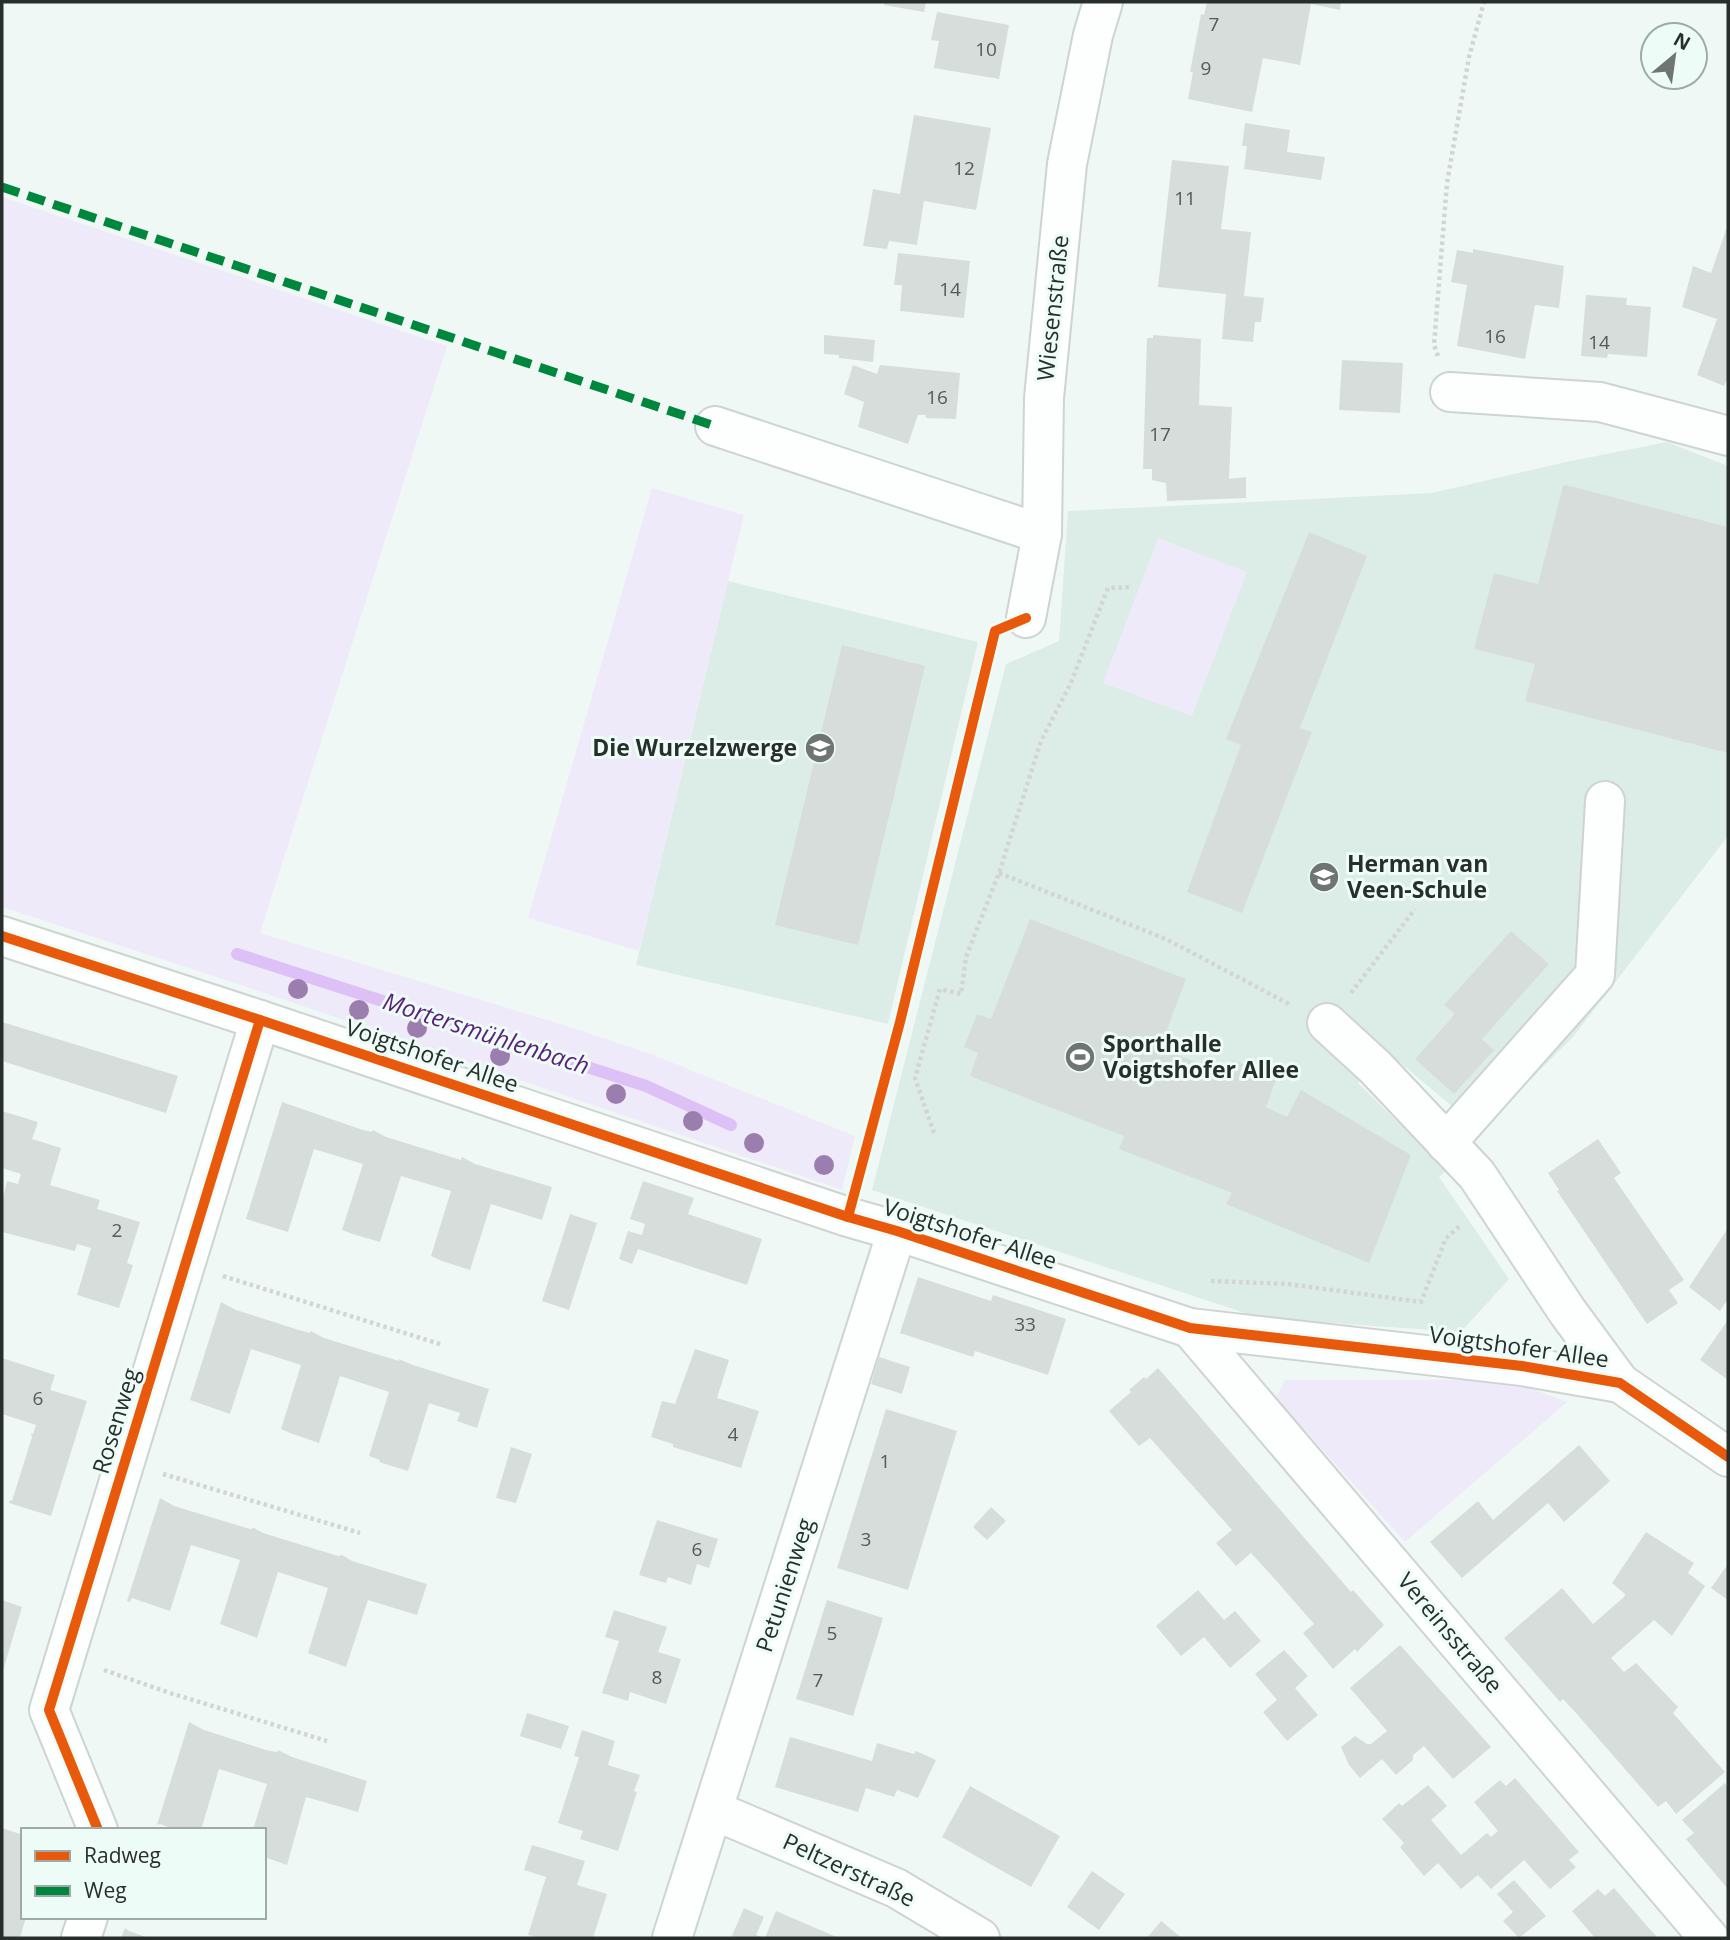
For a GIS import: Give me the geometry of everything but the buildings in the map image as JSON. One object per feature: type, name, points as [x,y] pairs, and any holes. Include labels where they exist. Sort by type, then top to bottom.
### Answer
[{"type":"street","name":"Wiesenstraße","points":[[1026,618],[1042,534],[1044,398],[1067,164],[1093,35],[1103,2]]},
{"type":"street","points":[[1450,392],[1600,402],[1728,436]]},
{"type":"street","points":[[715,426],[1042,534]]},
{"type":"street","points":[[1446,1143],[1595,975],[1605,801]]},
{"type":"street","name":"Voigtshofer Allee","points":[[2,936],[1190,1328],[1522,1366],[1620,1383]]},
{"type":"street","name":"Rosenweg","points":[[98,1828],[49,1710],[260,1020]]},
{"type":"street","name":"Voigtshofer Allee","points":[[1327,1023],[1375,1067],[1477,1175],[1567,1311],[1620,1383],[1728,1457]]},
{"type":"street","name":"Petunienweg","points":[[672,1938],[897,1231]]},
{"type":"street","name":"Vereinsstraße","points":[[1190,1328],[1709,1938]]},
{"type":"street","name":"Peltzerstraße","points":[[713,1810],[896,1888],[980,1938]]},
{"type":"street","points":[[81,1938],[87,1919]]},
{"type":"path","points":[[1434,345],[1447,183],[1469,57],[1484,2]]},
{"type":"path","points":[[934,1133],[915,1077],[940,989],[961,995],[965,957],[999,873],[1041,741],[1070,685],[1108,587],[1132,587]]},
{"type":"path","points":[[999,873],[1166,939],[1327,1023],[1416,909]]},
{"type":"path","points":[[1211,1281],[1288,1284],[1421,1302],[1446,1238],[1492,1198]]},
{"type":"path","points":[[186,1264],[443,1345]]},
{"type":"path","points":[[125,1462],[360,1533]]},
{"type":"path","points":[[67,1656],[170,1693],[327,1741]]},
{"type":"shaded area","points":[[2,197],[447,346],[260,933],[651,1054],[855,1136],[842,1190],[244,986],[2,907]]},
{"type":"shaded area","name":"Herman van Veen-Schule","points":[[1667,442],[1728,466],[1728,836],[1573,1037],[1502,1108],[1453,1107],[1386,1051],[1358,1083],[1447,1170],[1439,1177],[1509,1279],[1461,1332],[1260,1318],[872,1190],[1006,664],[1059,641],[1068,511],[1432,493]]},
{"type":"shaded area","points":[[652,488],[744,515],[639,951],[528,918]]},
{"type":"shaded area","points":[[1158,538],[1247,572],[1192,716],[1103,683]]},
{"type":"shaded area","name":"Die Wurzelzwerge","points":[[728,581],[978,642],[888,1024],[636,965]]},
{"type":"shaded area","points":[[1285,1380],[1496,1380],[1524,1386],[1567,1402],[1405,1542],[1276,1398]]},
{"type":"waterway","name":"Mortersmühlenbach","points":[[237,954],[646,1086],[731,1125]]},
{"type":"marked path","points":[[2,187],[715,426]]},
{"type":"cycle path","points":[[848,1217],[900,1022],[995,631],[1026,618]]},
{"type":"cycle path","points":[[2,936],[1190,1328],[1522,1366],[1620,1383],[1728,1457]]},
{"type":"cycle path","points":[[97,1828],[49,1710],[260,1020]]},
{"type":"place","name":"Die Wurzelzwerge","points":[[820,748]]},
{"type":"place","name":"Herman van Veen-Schule","points":[[1324,877]]},
{"type":"place","name":"Sporthalle Voigtshofer Allee","points":[[1080,1057]]}]
